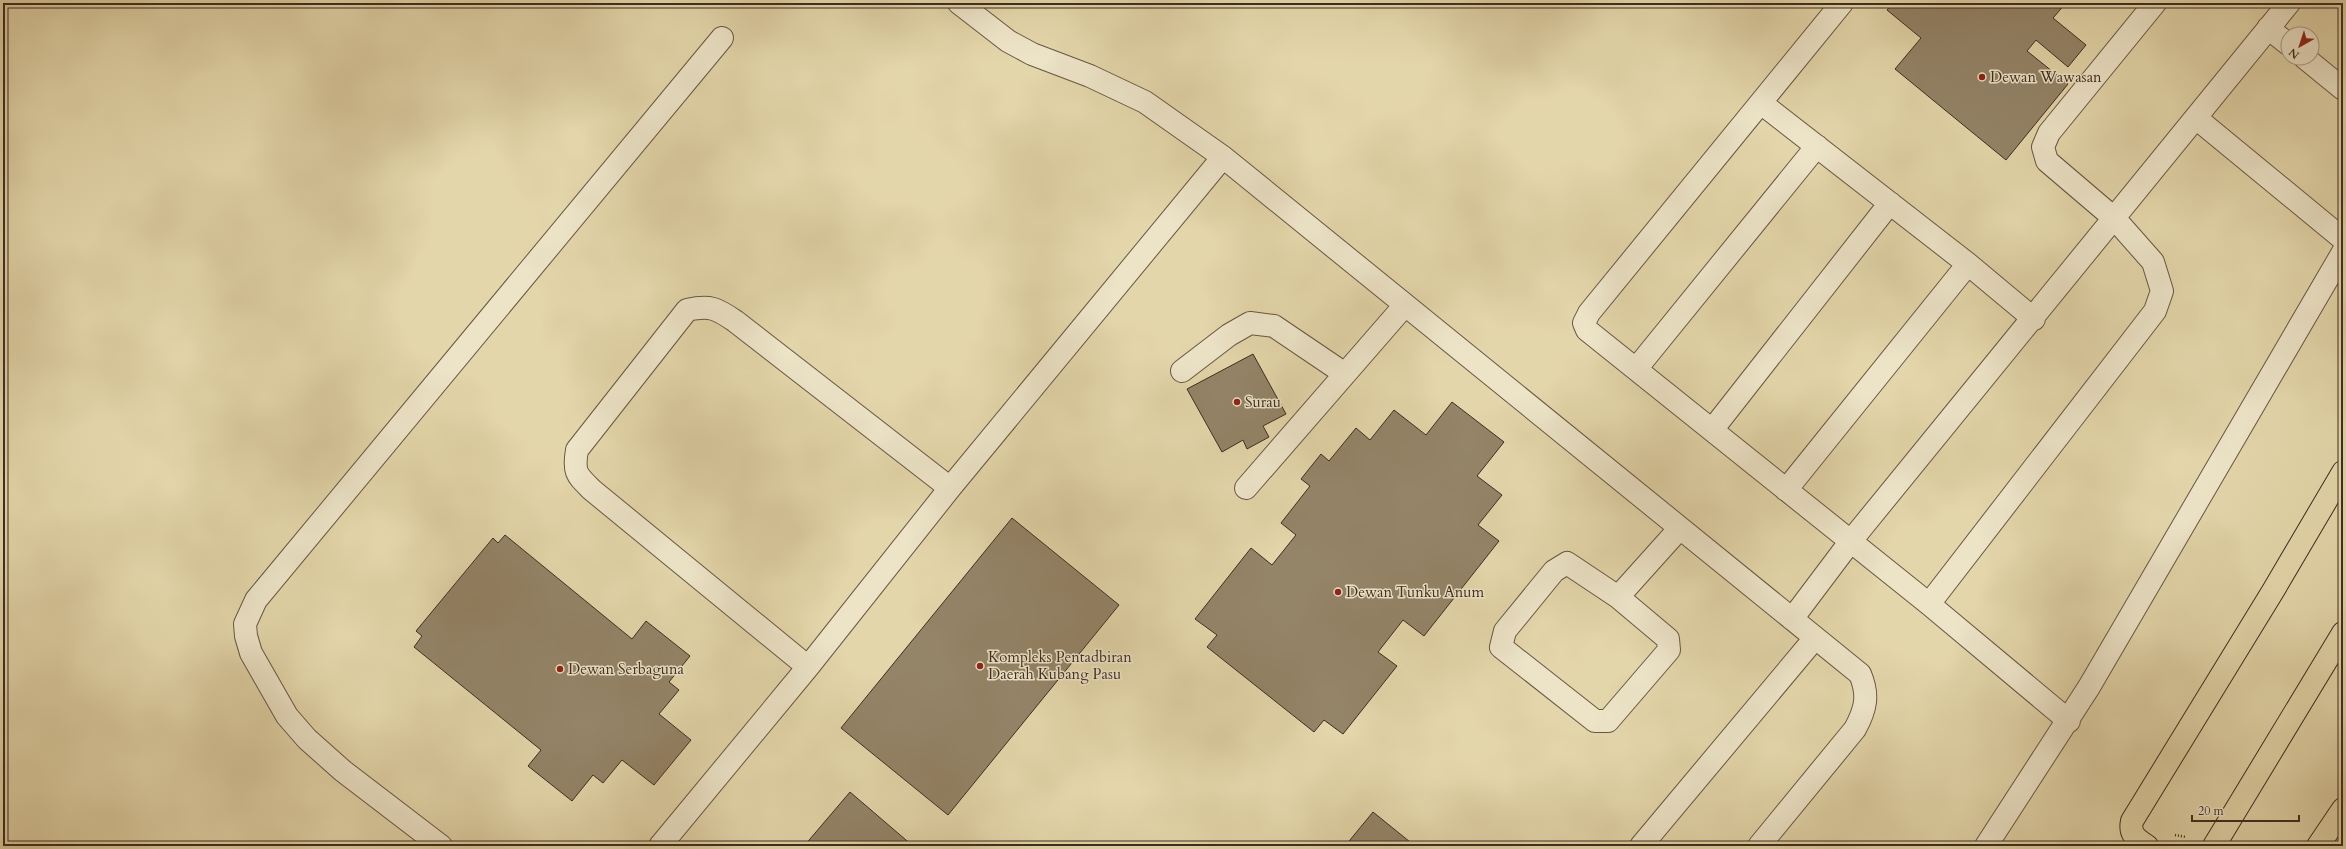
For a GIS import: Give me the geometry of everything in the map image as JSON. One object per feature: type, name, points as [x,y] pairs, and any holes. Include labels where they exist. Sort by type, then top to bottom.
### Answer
[{"type":"highway","points":[[2147,846],[2135,838],[2131,828],[2132,822],[2273,591],[2343,472]]},
{"type":"highway","points":[[2215,845],[2343,633]]},
{"type":"highway","points":[[2318,846],[2343,809]]},
{"type":"street","points":[[959,3],[1008,41],[1032,54],[1090,76],[1145,102],[1223,157],[1860,674],[1866,687],[1866,699],[1863,714],[1855,729],[1759,846]]},
{"type":"street","points":[[1842,3],[1589,312],[1584,323],[1587,330],[1929,604],[2069,721]]},
{"type":"street","points":[[1929,604],[2155,311],[2162,291],[2153,262],[2115,219],[2047,161],[2043,147],[2049,133],[2155,3]]},
{"type":"street","points":[[1792,619],[1850,542],[2034,319],[2289,3]]},
{"type":"street","points":[[2268,28],[2280,38]]},
{"type":"street","points":[[441,846],[344,771],[307,739],[287,716],[254,659],[246,636],[245,624],[256,600],[722,38]]},
{"type":"street","points":[[2315,66],[2343,89]]},
{"type":"street","points":[[1761,103],[1968,264],[2034,319]]},
{"type":"street","points":[[2196,118],[2343,239]]},
{"type":"street","points":[[1636,369],[1817,146]]},
{"type":"street","points":[[660,846],[808,667],[950,488],[1223,157]]},
{"type":"street","points":[[1712,430],[1890,203]]},
{"type":"street","points":[[1986,846],[2069,721],[2343,252]]},
{"type":"street","points":[[1786,490],[1968,264]]},
{"type":"street","points":[[1246,488],[1405,305]]},
{"type":"street","points":[[808,667],[592,490],[576,474],[575,463],[577,450],[687,310],[704,306],[718,310],[735,321],[950,488]]},
{"type":"street","points":[[1182,371],[1229,335],[1250,323],[1274,326],[1345,374]]},
{"type":"street","points":[[1618,597],[1680,528]]},
{"type":"street","points":[[1566,563],[1618,597],[1668,639],[1669,650],[1608,721],[1595,721],[1501,647],[1505,631],[1554,571],[1566,563]]},
{"type":"street","points":[[1641,846],[1815,638]]},
{"type":"path","points":[[2169,834],[2215,845]]},
{"type":"building","name":"Dewan Wawasan","points":[[1893,3],[2066,3],[2053,18],[2086,45],[2068,67],[2036,40],[2027,51],[2068,84],[2006,160],[1895,69],[1921,38],[1887,10]]},
{"type":"building","name":"Surau","points":[[1253,354],[1286,414],[1263,426],[1269,437],[1247,449],[1243,440],[1222,452],[1187,389]]},
{"type":"building","name":"Dewan Tunku Anum","points":[[1452,402],[1504,442],[1477,476],[1502,495],[1478,525],[1499,541],[1424,636],[1403,620],[1378,652],[1397,666],[1343,734],[1324,720],[1314,732],[1207,647],[1217,635],[1195,619],[1251,548],[1272,565],[1296,535],[1281,523],[1310,486],[1301,479],[1321,454],[1329,461],[1356,428],[1370,440],[1394,410],[1426,435]]},
{"type":"building","name":"Kompleks Pentadbiran Daerah Kubang Pasu","points":[[1012,518],[1119,605],[948,815],[841,728]]},
{"type":"building","name":"Dewan Serbaguna","points":[[505,535],[632,639],[646,621],[690,656],[669,682],[679,690],[659,714],[691,740],[654,785],[622,760],[603,783],[593,775],[572,801],[528,766],[541,750],[414,647],[422,636],[416,631],[493,538],[498,543]]},
{"type":"building","points":[[850,792],[913,846],[804,846]]},
{"type":"building","points":[[1373,812],[1415,846],[1345,846]]},
{"type":"place","name":"Dewan Wawasan","points":[[1982,77]]},
{"type":"place","name":"Surau","points":[[1237,402]]},
{"type":"place","name":"Dewan Tunku Anum","points":[[1338,592]]},
{"type":"place","name":"Kompleks Pentadbiran Daerah Kubang Pasu","points":[[980,666]]},
{"type":"place","name":"Dewan Serbaguna","points":[[560,669]]}]
